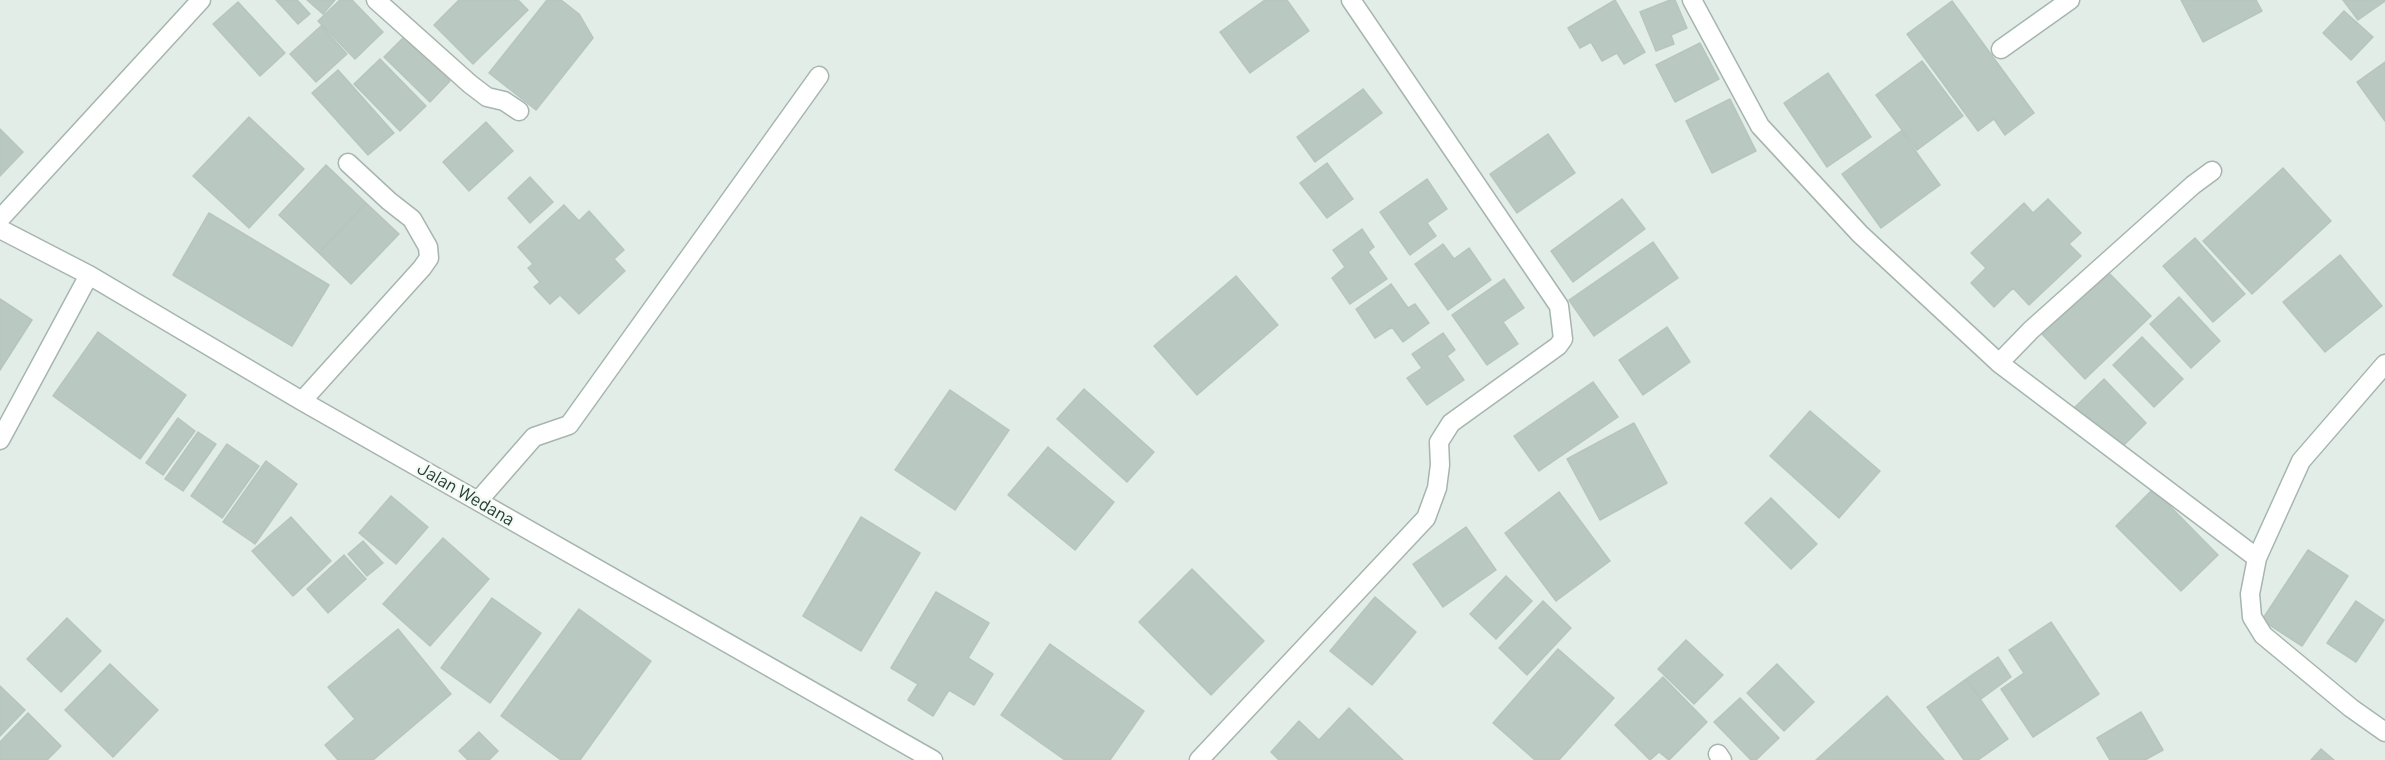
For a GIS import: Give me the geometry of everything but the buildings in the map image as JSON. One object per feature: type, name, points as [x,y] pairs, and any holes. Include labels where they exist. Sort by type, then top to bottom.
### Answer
[{"type":"street","points":[[376,0],[470,84],[487,97],[504,101],[519,111]]},
{"type":"street","points":[[1199,760],[1426,518],[1437,489],[1440,465],[1439,442],[1451,423],[1558,346],[1563,339],[1559,306],[1351,0]]},
{"type":"street","points":[[1692,0],[1760,126],[1860,234],[1999,363],[2258,558]]},
{"type":"street","points":[[2001,49],[2070,0]]},
{"type":"street","points":[[0,219],[198,1]]},
{"type":"street","points":[[478,501],[534,437],[569,425],[819,76]]},
{"type":"street","points":[[302,401],[429,258],[428,247],[412,219],[348,163]]},
{"type":"street","points":[[1999,363],[2031,330],[2193,185],[2212,171]]},
{"type":"street","name":"Jalan Wedana","points":[[0,229],[89,275],[302,401],[933,760]]},
{"type":"street","points":[[0,440],[89,275]]},
{"type":"street","points":[[2385,364],[2301,461],[2258,558],[2250,594],[2252,617],[2263,635],[2351,708],[2385,732]]}]
